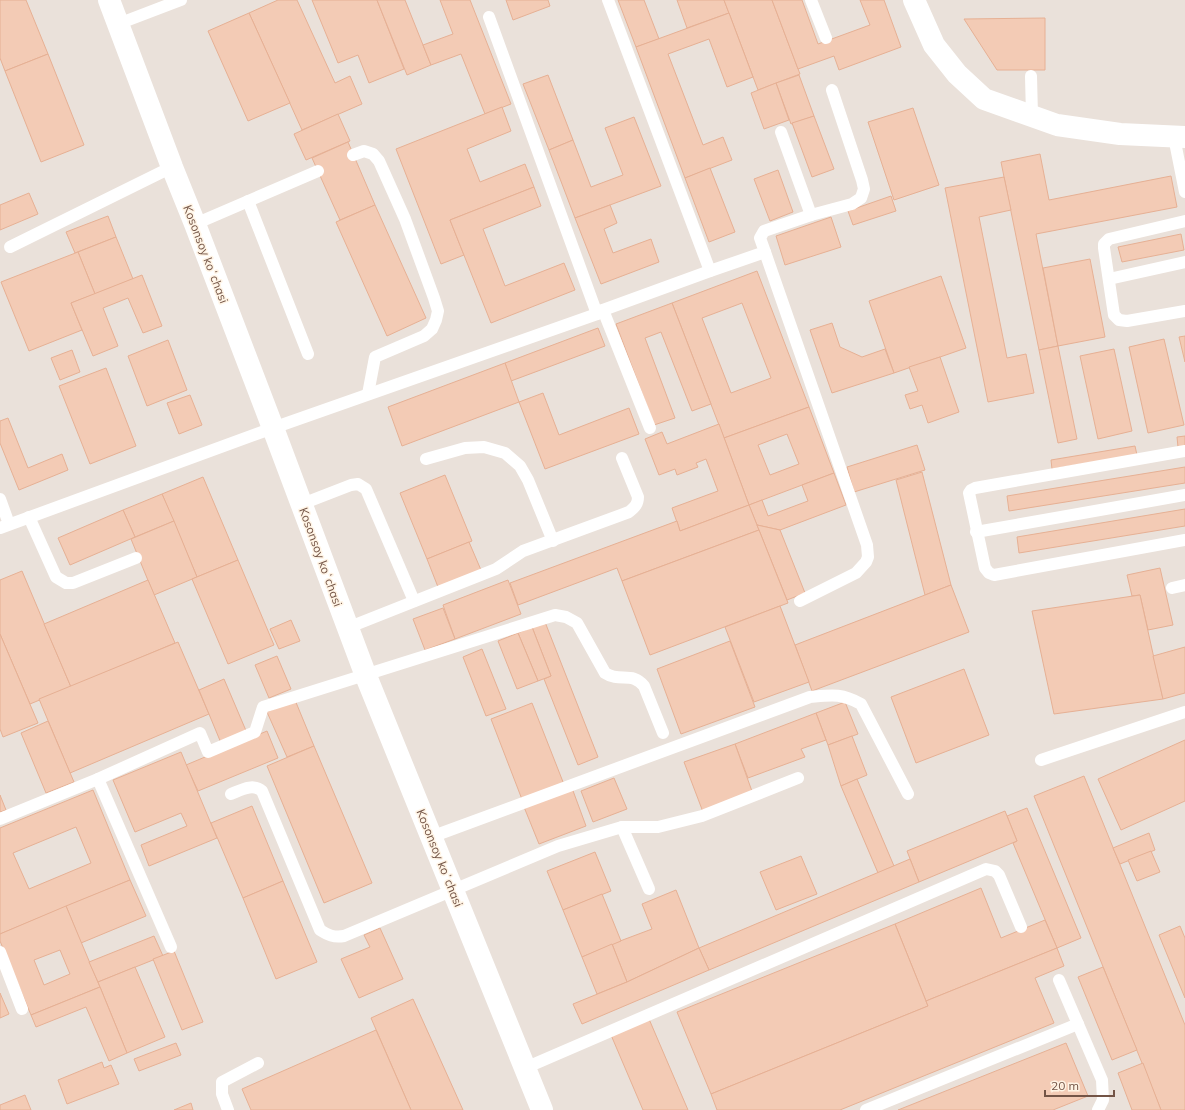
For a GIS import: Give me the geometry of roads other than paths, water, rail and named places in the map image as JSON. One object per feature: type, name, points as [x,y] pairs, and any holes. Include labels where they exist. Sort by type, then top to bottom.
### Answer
[{"type":"main road","name":"Kosonsoy koʻchasi","points":[[109,0],[302,504],[347,628],[542,1110]]},
{"type":"main road","points":[[914,0],[934,45],[957,74],[984,98],[1057,125],[1120,134],[1180,137]]},
{"type":"lane","points":[[118,24],[181,0]]},
{"type":"lane","points":[[608,0],[710,271]]},
{"type":"lane","points":[[811,0],[826,38]]},
{"type":"lane","points":[[489,17],[600,312],[650,428]]},
{"type":"lane","points":[[1031,76],[1032,116]]},
{"type":"lane","points":[[800,601],[856,573],[866,562],[868,557],[867,545],[760,238],[764,232],[812,215],[852,204],[861,198],[864,189],[832,90]]},
{"type":"lane","points":[[781,132],[812,215]]},
{"type":"lane","points":[[1180,137],[1185,192]]},
{"type":"lane","points":[[353,155],[364,151],[373,154],[379,160],[405,219],[438,311],[432,329],[424,336],[376,357],[368,394]]},
{"type":"lane","points":[[10,247],[172,167]]},
{"type":"lane","points":[[195,224],[318,171]]},
{"type":"lane","points":[[248,201],[308,354]]},
{"type":"lane","points":[[1185,221],[1109,239],[1104,244],[1114,315],[1119,320],[1128,321],[1185,311]]},
{"type":"lane","points":[[0,499],[5,526],[273,428],[765,252]]},
{"type":"lane","points":[[1109,279],[1185,262]]},
{"type":"lane","points":[[426,459],[464,448],[484,446],[505,453],[520,466],[528,480],[553,541]]},
{"type":"lane","points":[[1185,451],[975,488],[969,493],[976,532],[985,568],[989,573],[994,575],[1185,540]]},
{"type":"lane","points":[[347,628],[496,569],[524,551],[629,512],[638,503],[638,497],[622,458]]},
{"type":"lane","points":[[302,504],[351,485],[358,484],[366,489],[414,601]]},
{"type":"lane","points":[[976,532],[1185,495]]},
{"type":"lane","points":[[29,517],[56,577],[66,583],[73,583],[136,558]]},
{"type":"lane","points":[[1172,588],[1185,584]]},
{"type":"lane","points":[[0,819],[98,779],[200,733],[208,752],[237,740],[255,732],[263,708],[555,615],[566,617],[577,623],[605,673],[612,678],[634,678],[640,680],[644,686],[662,733]]},
{"type":"lane","points":[[431,838],[810,697],[832,695],[848,697],[861,704],[908,794]]},
{"type":"lane","points":[[1041,760],[1185,712]]},
{"type":"lane","points":[[231,794],[251,786],[262,790],[320,930],[337,938],[558,846],[622,827],[658,828],[702,816],[798,778]]},
{"type":"lane","points":[[98,779],[171,947]]},
{"type":"lane","points":[[622,827],[649,889]]},
{"type":"lane","points":[[525,1068],[986,869],[995,871],[1000,875],[1021,927]]},
{"type":"lane","points":[[0,952],[22,1009]]},
{"type":"lane","points":[[1059,980],[1102,1080],[1103,1100],[1098,1110]]},
{"type":"lane","points":[[866,1110],[1078,1024]]},
{"type":"lane","points":[[228,1110],[222,1094],[222,1082],[258,1063]]}]
